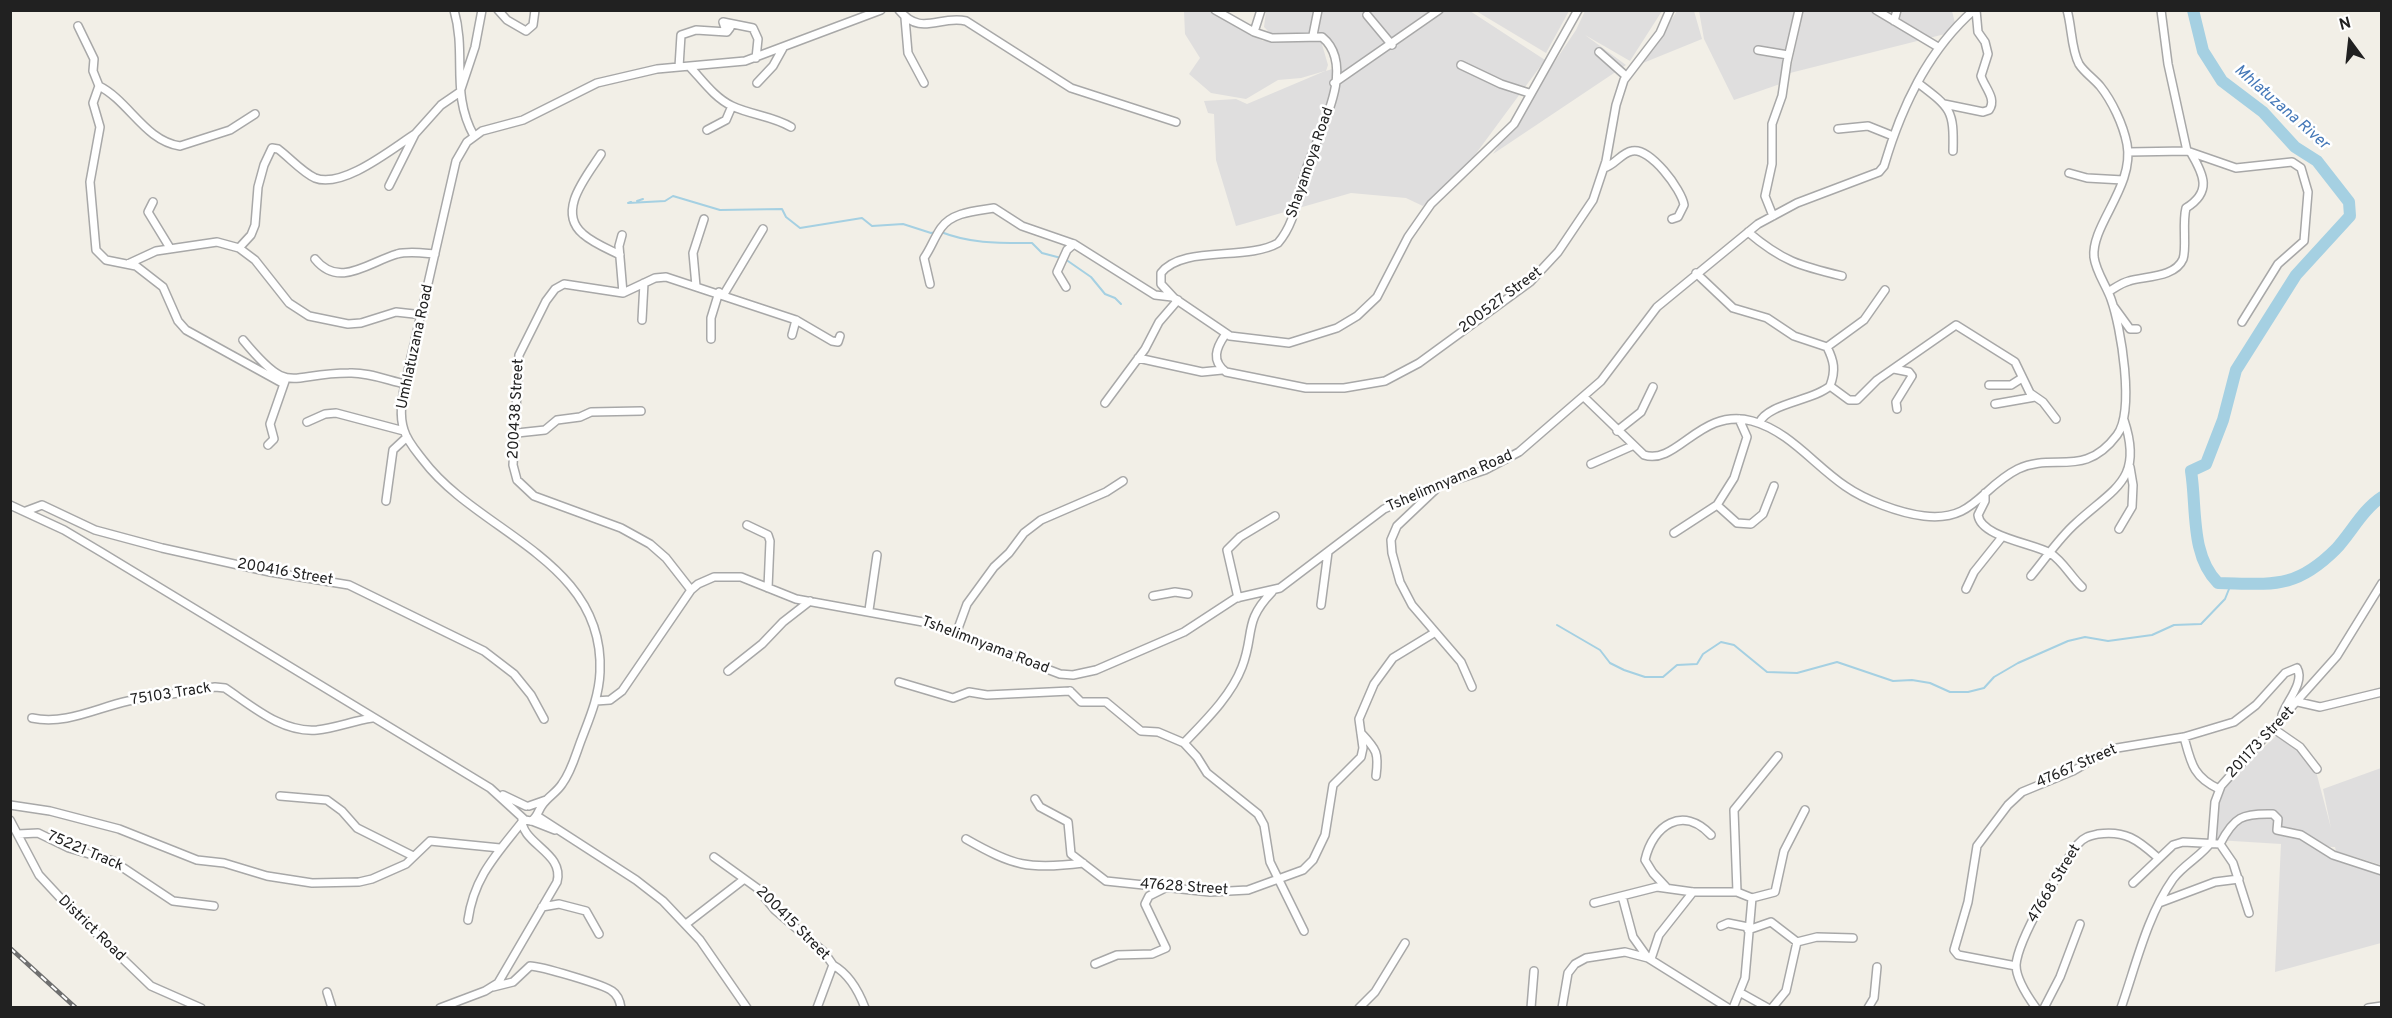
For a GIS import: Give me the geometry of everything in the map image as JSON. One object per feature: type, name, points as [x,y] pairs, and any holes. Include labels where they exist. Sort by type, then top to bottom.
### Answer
[{"type":"street","points":[[454,10],[460,50],[461,108],[474,136],[490,128],[523,120],[575,93],[611,78],[679,68],[734,64],[756,58],[881,10]]},
{"type":"street","points":[[389,186],[416,134],[441,105],[460,92],[475,47],[482,10]]},
{"type":"street","points":[[498,10],[507,20],[526,31],[533,25],[535,10]]},
{"type":"street","points":[[859,10],[861,19]]},
{"type":"street","points":[[899,10],[905,18],[920,25],[950,19],[965,21],[1071,88],[1176,122]]},
{"type":"street","points":[[1215,10],[1254,32],[1279,39],[1313,35],[1318,10]]},
{"type":"street","points":[[1254,32],[1261,10]]},
{"type":"street","points":[[1334,83],[1392,45],[1439,10]]},
{"type":"street","name":"Shayamoya Road","points":[[1313,35],[1322,37],[1332,49],[1334,83],[1328,117],[1310,156],[1294,216],[1283,237],[1271,247],[1253,252],[1184,259],[1170,263],[1161,273],[1160,279],[1166,291],[1225,335],[1288,343],[1337,328],[1357,316],[1377,297],[1408,237],[1431,204],[1514,124],[1529,93],[1578,10]]},
{"type":"street","name":"200527 Street","points":[[1138,358],[1202,372],[1222,370],[1235,375],[1306,388],[1344,388],[1396,378],[1537,276],[1558,252],[1593,200],[1604,168],[1616,105],[1626,76],[1660,33],[1670,10]]},
{"type":"street","points":[[1773,216],[1766,193],[1772,164],[1772,124],[1785,85],[1788,55],[1799,10]]},
{"type":"street","points":[[1876,10],[1938,47]]},
{"type":"street","points":[[1889,10],[1895,20]]},
{"type":"street","points":[[1895,20],[1897,10]]},
{"type":"street","points":[[1944,104],[1983,112],[1992,106],[1992,99],[1981,76],[1988,51],[1978,32],[1975,10]]},
{"type":"street","name":"Tshelimnyama Road","points":[[691,590],[706,580],[741,577],[785,596],[912,619],[1046,670],[1073,675],[1096,670],[1184,632],[1238,598],[1272,592],[1384,509],[1503,462],[1584,398],[1601,381],[1657,308],[1696,273],[1748,232],[1773,216],[1820,194],[1871,177],[1879,172],[1884,166],[1893,136],[1918,83],[1938,47],[1975,10]]},
{"type":"street","points":[[2067,10],[2078,61],[2100,86],[2114,109],[2124,132],[2128,152],[2123,180],[2094,250],[2096,265],[2113,305],[2127,392],[2124,420],[2128,437],[2133,502],[2120,529]]},
{"type":"street","points":[[2108,292],[2129,280],[2165,273],[2181,262],[2184,256],[2183,230],[2186,208],[2200,197],[2203,189],[2201,170],[2189,152],[2168,64],[2161,10]]},
{"type":"street","points":[[1367,15],[1392,45]]},
{"type":"street","points":[[905,18],[908,53],[924,83]]},
{"type":"street","points":[[679,68],[678,39],[681,35],[696,30],[727,32],[730,28],[725,28],[723,22],[753,28],[758,39],[756,58]]},
{"type":"street","points":[[78,26],[94,59],[93,71],[99,86],[125,104],[156,136],[173,145],[180,146],[230,130],[255,114]]},
{"type":"street","points":[[460,50],[475,47]]},
{"type":"street","points":[[757,82],[773,66],[783,48]]},
{"type":"street","points":[[1758,50],[1788,55]]},
{"type":"street","points":[[1599,52],[1626,76]]},
{"type":"street","points":[[1461,65],[1501,84],[1529,93]]},
{"type":"street","points":[[690,67],[712,91],[732,106],[780,120],[791,126]]},
{"type":"street","points":[[1918,83],[1944,104],[1954,122],[1953,151]]},
{"type":"street","points":[[99,86],[93,103],[100,127],[90,182],[94,244],[98,254],[106,260],[130,263],[163,287],[178,321],[186,330],[285,382],[351,372],[405,384]]},
{"type":"street","points":[[706,130],[726,120],[732,106]]},
{"type":"street","points":[[1838,129],[1868,126],[1893,136]]},
{"type":"street","points":[[239,248],[251,235],[255,225],[255,201],[270,150],[275,147],[279,149],[312,177],[324,180],[362,168],[416,134]]},
{"type":"street","name":"Umhlatuzana Road","points":[[405,434],[401,416],[405,384],[423,315],[451,174],[460,151],[474,136]]},
{"type":"street","points":[[1604,168],[1631,151],[1643,153],[1666,173],[1679,189],[1684,205],[1678,217],[1672,219]]},
{"type":"street","points":[[2128,152],[2189,152],[2236,168],[2292,162],[2301,168],[2308,192],[2304,241],[2278,264],[2242,322]]},
{"type":"street","points":[[601,154],[575,196],[573,216],[582,234],[620,255]]},
{"type":"street","points":[[2069,173],[2087,178],[2123,180]]},
{"type":"street","points":[[153,202],[148,212],[170,248]]},
{"type":"street","points":[[930,284],[924,258],[934,246],[940,229],[956,215],[994,208],[1022,226],[1074,244],[1155,295],[1176,299],[1138,358],[1105,403]]},
{"type":"street","points":[[696,286],[693,252],[704,219]]},
{"type":"street","points":[[711,339],[711,318],[722,293],[763,229]]},
{"type":"street","points":[[1748,232],[1777,256],[1795,265],[1842,276]]},
{"type":"street","points":[[622,235],[620,255],[623,293],[644,283],[666,277],[722,293],[765,311],[796,320],[832,341],[838,342],[840,336]]},
{"type":"street","points":[[130,263],[147,254],[170,248],[217,242],[239,248],[255,260],[289,303],[309,316],[348,324],[361,323],[396,312],[423,315]]},
{"type":"street","points":[[1065,287],[1057,272],[1068,250],[1074,244]]},
{"type":"street","points":[[315,259],[330,272],[354,272],[399,254],[435,254]]},
{"type":"street","points":[[1696,273],[1733,308],[1767,318],[1794,336],[1827,347],[1835,367],[1830,386],[1768,413],[1759,423]]},
{"type":"street","points":[[642,320],[644,283]]},
{"type":"street","name":"200438 Street","points":[[623,293],[564,284],[555,289],[546,301],[519,356],[517,433],[513,465],[518,480],[524,488],[540,499],[621,528],[650,544],[666,558],[691,590]]},
{"type":"street","points":[[1827,347],[1864,320],[1885,290]]},
{"type":"street","points":[[2113,305],[2130,329],[2137,329]]},
{"type":"street","points":[[792,335],[796,320]]},
{"type":"street","points":[[1830,386],[1844,397],[1855,400],[1877,380],[1956,325],[2015,363],[2035,397],[2050,409],[2056,419]]},
{"type":"street","points":[[1222,370],[1216,354],[1225,335]]},
{"type":"street","points":[[243,340],[269,369],[285,382]]},
{"type":"street","points":[[1894,369],[1909,372],[1911,375],[1896,402],[1898,409]]},
{"type":"street","points":[[1989,385],[2006,386],[2022,378]]},
{"type":"street","points":[[268,445],[274,439],[270,424],[285,382]]},
{"type":"street","points":[[1617,431],[1641,412],[1653,387]]},
{"type":"street","points":[[1995,404],[2035,397]]},
{"type":"street","points":[[1584,398],[1644,455],[1661,456],[1707,425],[1739,418],[1759,423],[1803,450],[1856,493],[1913,514],[1932,517],[1966,510],[2005,475],[2024,466],[2083,461],[2111,442],[2124,420]]},
{"type":"street","points":[[517,433],[545,430],[557,420],[580,417],[591,412],[641,411]]},
{"type":"street","points":[[307,422],[325,414],[336,413],[405,434],[430,470],[444,484],[536,552],[573,589],[596,632],[600,652],[596,701],[571,768],[561,786],[548,798],[534,818]]},
{"type":"street","points":[[1674,533],[1717,506],[1732,483],[1746,441],[1746,430],[1739,418]]},
{"type":"street","points":[[386,501],[393,450],[405,434]]},
{"type":"street","points":[[1591,464],[1632,446]]},
{"type":"street","points":[[2031,576],[2074,524],[2123,482],[2130,466]]},
{"type":"street","points":[[956,634],[967,604],[994,567],[1009,553],[1024,533],[1041,520],[1106,492],[1123,481]]},
{"type":"street","points":[[1440,485],[1400,522],[1393,534],[1391,547],[1406,596],[1434,633],[1464,665],[1472,687]]},
{"type":"street","points":[[1717,506],[1742,525],[1750,524],[1763,514],[1774,486]]},
{"type":"street","points":[[1984,493],[1985,501],[1978,519],[2002,537],[2050,554],[2082,587]]},
{"type":"street","points":[[10,505],[26,511],[101,552],[498,793],[535,808],[530,836]]},
{"type":"street","name":"200416 Street","points":[[26,511],[42,505],[95,530],[162,548],[270,572],[349,585],[484,651],[514,675],[531,695],[544,718]]},
{"type":"street","points":[[1238,598],[1227,549],[1240,537],[1275,516]]},
{"type":"street","points":[[747,525],[768,535],[770,541],[768,588]]},
{"type":"street","points":[[1966,589],[1974,572],[2002,537]]},
{"type":"street","points":[[1321,605],[1328,552]]},
{"type":"street","points":[[869,610],[877,555]]},
{"type":"street","points":[[1175,592],[1182,583]]},
{"type":"street","name":"201173 Street","points":[[2209,846],[2214,836],[2215,802],[2219,789],[2337,656],[2382,583]]},
{"type":"street","points":[[596,701],[610,700],[622,691],[691,590]]},
{"type":"street","points":[[1153,596],[1175,592],[1188,594]]},
{"type":"street","points":[[1184,743],[1233,684],[1244,661],[1255,611],[1272,592]]},
{"type":"street","points":[[728,671],[762,644],[783,622],[810,602]]},
{"type":"street","name":"47628 Street","points":[[1035,799],[1040,807],[1068,822],[1071,831],[1069,848],[1083,863],[1106,881],[1210,892],[1238,892],[1303,870],[1313,860],[1327,830],[1333,785],[1341,774],[1358,761],[1362,753],[1359,719],[1366,699],[1386,665],[1434,633]]},
{"type":"street","name":"47667 Street","points":[[2016,966],[1958,955],[1955,951],[1981,840],[2008,805],[2028,788],[2073,771],[2111,749],[2184,737],[2234,722],[2256,705],[2285,673],[2296,668],[2299,682],[2284,709],[2282,715],[2286,716]]},
{"type":"street","points":[[1070,691],[1073,675]]},
{"type":"street","points":[[899,682],[953,698],[969,692],[987,695],[1070,691],[1081,702],[1106,702],[1141,731],[1158,732],[1184,743],[1207,773],[1258,814],[1264,825],[1270,862],[1304,931]]},
{"type":"street","name":"75103 Track","points":[[32,718],[54,721],[127,702],[215,687],[225,688],[273,720],[294,728],[320,730],[372,718]]},
{"type":"street","points":[[2298,702],[2320,706],[2382,692]]},
{"type":"street","points":[[2274,729],[2300,747],[2317,769]]},
{"type":"street","points":[[1359,731],[1376,751],[1379,760],[1376,776]]},
{"type":"street","points":[[2184,737],[2187,755],[2200,778],[2219,789]]},
{"type":"street","points":[[1737,892],[1734,810],[1778,756]]},
{"type":"street","points":[[494,987],[507,972],[557,882],[558,868],[554,860],[530,836],[522,818],[498,793]]},
{"type":"street","points":[[280,796],[327,800],[342,811],[357,828],[413,856]]},
{"type":"street","points":[[468,920],[472,895],[500,848],[522,818],[527,806],[548,798]]},
{"type":"street","points":[[10,805],[50,811],[119,829],[196,860],[224,863],[285,880],[312,883],[358,882],[397,869],[426,843],[433,841],[500,848]]},
{"type":"street","points":[[1594,903],[1640,890],[1666,887],[1693,892],[1737,892],[1752,897],[1768,896],[1776,890],[1784,850],[1805,810]]},
{"type":"street","points":[[2220,844],[2229,825],[2242,817],[2273,814],[2278,819],[2277,830],[2301,835],[2318,848],[2334,856],[2382,871]]},
{"type":"street","points":[[522,818],[534,818],[563,833],[636,880],[686,924],[747,1008]]},
{"type":"street","points":[[1666,887],[1645,860],[1663,829],[1674,821],[1687,819],[1701,826],[1711,835]]},
{"type":"street","name":"District Road","points":[[10,820],[46,885],[144,980],[152,986],[201,1008]]},
{"type":"street","name":"47668 Street","points":[[2016,966],[2028,928],[2066,861],[2082,840],[2111,832],[2124,834],[2143,844],[2157,857]]},
{"type":"street","name":"75221 Track","points":[[18,834],[38,833],[69,848],[105,858],[126,869],[153,890],[173,901],[214,906]]},
{"type":"street","points":[[966,839],[995,855],[1022,866],[1049,867],[1083,863]]},
{"type":"street","points":[[2133,883],[2157,857],[2178,843],[2209,846],[2220,844]]},
{"type":"street","points":[[2220,844],[2229,855],[2250,913]]},
{"type":"street","points":[[2121,1008],[2159,903],[2176,875],[2209,846]]},
{"type":"street","name":"200415 Street","points":[[714,857],[757,888],[775,910],[824,952],[833,965],[817,1008]]},
{"type":"street","points":[[2159,903],[2215,882],[2239,879]]},
{"type":"street","points":[[686,924],[743,880]]},
{"type":"street","points":[[1095,964],[1117,955],[1152,954],[1166,948],[1145,904],[1149,896],[1165,888]]},
{"type":"street","points":[[1650,958],[1659,935],[1693,892]]},
{"type":"street","points":[[1622,896],[1633,937],[1650,958],[1728,1008]]},
{"type":"street","points":[[1733,1008],[1741,993],[1745,978],[1752,897]]},
{"type":"street","points":[[542,907],[559,904],[586,911],[599,934]]},
{"type":"street","points":[[1721,926],[1728,923],[1748,928],[1771,922],[1797,942]]},
{"type":"street","points":[[2044,1008],[2060,977],[2079,924]]},
{"type":"street","points":[[1797,942],[1816,937],[1853,938]]},
{"type":"street","points":[[1772,1008],[1786,990],[1797,942]]},
{"type":"street","points":[[1359,1008],[1373,994],[1405,943]]},
{"type":"street","points":[[1562,1008],[1568,973],[1581,960],[1618,952],[1650,958]]},
{"type":"street","points":[[833,965],[840,969],[859,992],[865,1008]]},
{"type":"street","points":[[440,1008],[513,982],[530,966],[543,967],[609,988],[618,998],[621,1008]]},
{"type":"street","points":[[2016,966],[2022,986],[2036,1008]]},
{"type":"street","points":[[1868,1008],[1874,998],[1877,967]]},
{"type":"street","points":[[1531,1008],[1534,971]]},
{"type":"street","points":[[327,992],[332,1008]]},
{"type":"street","points":[[1741,993],[1768,1008]]},
{"type":"street","points":[[2368,1008],[2382,1005]]},
{"type":"shaded area","points":[[1184,11],[1208,11],[1263,41],[1316,38],[1321,41],[1328,65],[1326,71],[1332,69],[1335,82],[1442,11],[1470,11],[1545,60],[1469,163],[1423,206],[1406,198],[1351,193],[1236,226],[1216,160],[1214,114],[1208,113],[1204,101],[1236,99],[1247,104],[1325,71],[1301,78],[1278,80],[1246,99],[1211,93],[1189,74],[1200,58],[1185,34]]},
{"type":"shaded area","points":[[1266,11],[1431,11],[1411,29],[1341,76],[1336,48],[1329,40],[1322,34],[1272,35],[1264,27]]},
{"type":"shaded area","points":[[1476,11],[1569,11],[1546,53]]},
{"type":"shaded area","points":[[1585,11],[1662,11],[1630,61],[1585,35],[1626,65],[1493,154],[1576,30]]},
{"type":"shaded area","points":[[1677,11],[1694,11],[1702,39],[1643,63]]},
{"type":"shaded area","points":[[1699,11],[1801,11],[1783,83],[1734,100],[1704,39]]},
{"type":"shaded area","points":[[1803,11],[1952,11],[1957,31],[1790,73]]},
{"type":"shaded area","points":[[2276,736],[2313,760],[2331,828],[2323,789],[2381,768],[2381,865],[2336,851],[2335,847],[2310,846],[2381,871],[2381,943],[2275,972],[2281,844],[2217,840],[2219,789]]},
{"type":"waterway","name":"Mhlatuzana River","points":[[2193,10],[2203,51],[2222,81],[2263,112],[2295,147],[2317,161],[2349,202],[2350,216],[2296,275],[2236,370],[2223,420],[2206,464],[2191,471],[2196,530],[2203,559],[2209,572],[2218,583],[2253,584],[2282,582],[2295,578],[2308,572],[2336,549],[2363,515],[2382,497]]},
{"type":"waterway","points":[[631,202],[628,203],[665,201],[673,196],[720,210],[782,209],[786,217],[800,228],[862,218],[872,226],[903,224],[931,233],[936,232]]},
{"type":"waterway","points":[[637,201],[643,199]]},
{"type":"waterway","points":[[941,232],[975,241],[1032,243],[1042,253],[1061,258]]},
{"type":"waterway","points":[[1065,259],[1091,277],[1105,294],[1115,298],[1121,304]]},
{"type":"waterway","points":[[1557,625],[1600,650],[1610,663],[1645,677],[1663,677],[1677,665],[1697,664],[1703,654],[1721,642],[1734,645],[1767,672],[1797,673],[1837,662],[1893,681],[1912,680],[1930,683],[1950,692],[1968,692],[1984,688],[1994,677],[2018,663],[2068,641],[2085,637],[2108,641],[2152,635],[2174,625],[2201,624],[2225,599],[2231,584]]},
{"type":"railway","points":[[10,948],[76,1008]]}]
